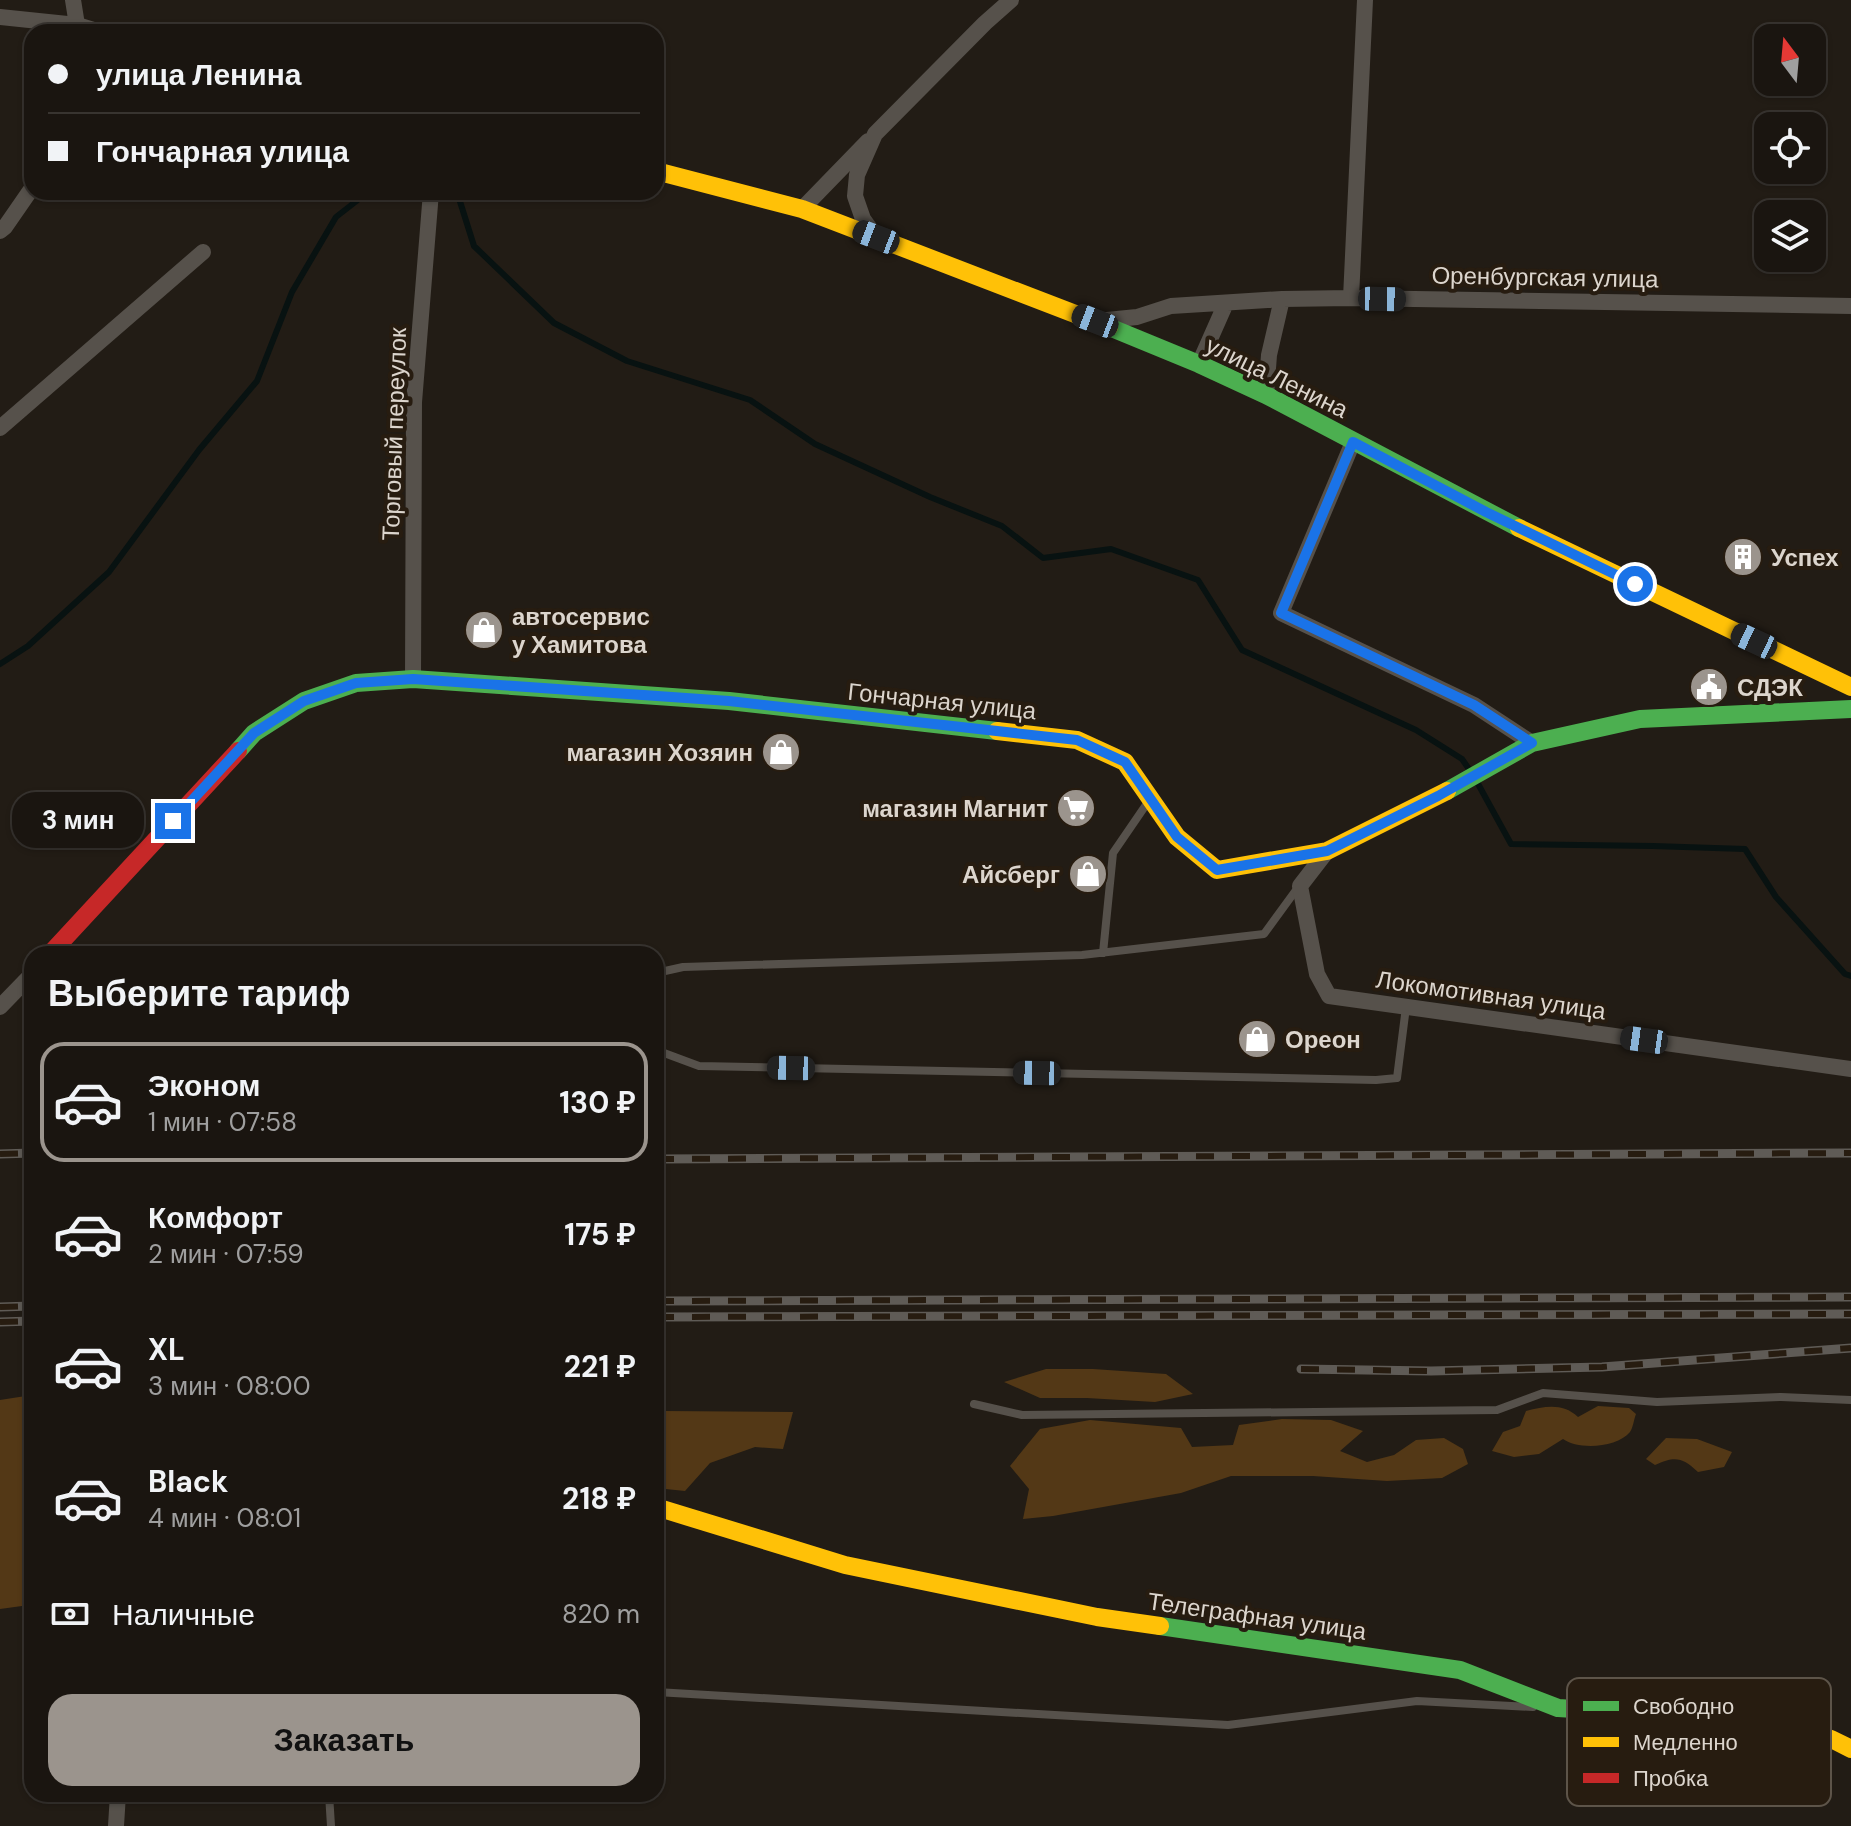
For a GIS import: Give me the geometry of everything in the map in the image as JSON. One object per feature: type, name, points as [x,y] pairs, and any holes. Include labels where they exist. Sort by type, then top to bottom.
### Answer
[{"type":"street","points":[[73,0],[80,24]]},
{"type":"street","points":[[802,209],[1011,0]]},
{"type":"street","points":[[1351,298],[1365,0]]},
{"type":"street","points":[[0,17],[52,24]]},
{"type":"street","points":[[875,134],[857,175],[855,196],[863,219],[876,237]]},
{"type":"street","name":"улица Ленина","points":[[664,173],[802,209],[1199,364],[1266,395],[1486,512],[1851,687]]},
{"type":"street","points":[[0,231],[24,200]]},
{"type":"street","name":"Торговый переулок","points":[[413,679],[414,402],[430,200]]},
{"type":"street","points":[[0,428],[203,252]]},
{"type":"street","points":[[1266,395],[1269,355],[1282,299]]},
{"type":"street","name":"Оренбургская улица","points":[[1095,321],[1137,317],[1171,306],[1282,299],[1851,306]]},
{"type":"street","points":[[1199,364],[1226,303]]},
{"type":"street","points":[[1353,442],[1281,613],[1474,705],[1532,743]]},
{"type":"street","name":"Гончарная улица","points":[[57,946],[254,733],[304,701],[356,683],[413,679],[729,701],[1077,740],[1125,762],[1177,837],[1217,870],[1327,851],[1438,796],[1532,743],[1640,719],[1851,709]]},
{"type":"street","points":[[1300,886],[1327,851]]},
{"type":"street","name":"Локомотивная улица","points":[[1300,886],[1317,974],[1329,996],[1851,1069]]},
{"type":"street","points":[[0,1007],[24,982]]},
{"type":"street","name":"Телеграфная улица","points":[[664,1509],[845,1565],[1097,1617],[1460,1670],[1558,1708],[1567,1709]]},
{"type":"street","name":"Телеграфная улица","points":[[1831,1738],[1851,1749]]},
{"type":"street","points":[[116,1826],[118,1802]]},
{"type":"lane","points":[[1103,953],[1113,853],[1150,798]]},
{"type":"lane","points":[[664,971],[683,967],[1082,955],[1264,934],[1300,886]]},
{"type":"lane","points":[[664,1053],[699,1066],[1376,1080],[1397,1078],[1406,1007]]},
{"type":"lane","points":[[974,1404],[1022,1415],[1497,1410],[1543,1393],[1657,1402],[1781,1397],[1851,1400]]},
{"type":"lane","points":[[664,1692],[1228,1725],[1417,1701],[1558,1708]]},
{"type":"lane","points":[[330,1802],[331,1826]]},
{"type":"shaded area","points":[[1046,1369],[1166,1374],[1193,1394],[1155,1402],[1040,1398],[1004,1382]]},
{"type":"shaded area","points":[[24,1396],[24,1605],[0,1609],[0,1400]]},
{"type":"shaded area","points":[[1598,1406],[1629,1408],[1636,1414],[1630,1432],[1616,1441],[1597,1446],[1578,1445],[1563,1439],[1539,1454],[1514,1457],[1492,1451],[1503,1432],[1520,1426],[1526,1411],[1554,1407],[1566,1409],[1578,1417]]},
{"type":"shaded area","points":[[664,1411],[793,1412],[783,1449],[755,1447],[710,1463],[685,1491],[664,1489]]},
{"type":"shaded area","points":[[1282,1419],[1331,1420],[1363,1431],[1340,1451],[1367,1462],[1394,1455],[1416,1440],[1444,1438],[1463,1449],[1468,1464],[1442,1478],[1387,1481],[1313,1476],[1231,1476],[1181,1493],[1023,1519],[1029,1489],[1010,1466],[1040,1429],[1090,1420],[1181,1428],[1192,1447],[1233,1445],[1239,1425]]},
{"type":"shaded area","points":[[1666,1438],[1697,1439],[1732,1452],[1724,1467],[1698,1472],[1678,1460],[1655,1465],[1646,1459]]},
{"type":"waterway","points":[[0,664],[28,646],[109,572],[199,450],[257,381],[292,292],[336,217],[358,200]]},
{"type":"waterway","points":[[460,200],[474,246],[554,323],[627,361],[750,400],[815,444],[1002,526],[1043,558],[1111,549],[1198,580],[1242,650],[1416,730],[1462,759],[1471,772]]},
{"type":"waterway","points":[[1477,782],[1511,844],[1745,849],[1776,897],[1845,974],[1851,976]]},
{"type":"railway","points":[[0,1154],[24,1153]]},
{"type":"railway","points":[[664,1159],[1851,1153]]},
{"type":"railway","points":[[664,1301],[1851,1297]]},
{"type":"railway","points":[[0,1307],[24,1306]]},
{"type":"railway","points":[[664,1317],[1851,1314]]},
{"type":"railway","points":[[0,1322],[24,1321]]},
{"type":"railway","points":[[1301,1369],[1431,1371],[1602,1367],[1851,1348]]},
{"type":"traffic: fast","points":[[1109,327],[1266,395],[1519,528]]},
{"type":"traffic: fast","points":[[238,751],[254,733],[304,701],[356,683],[413,679],[729,701],[997,731]]},
{"type":"traffic: fast","points":[[1447,791],[1532,743],[1640,719],[1851,709]]},
{"type":"traffic: fast","points":[[1160,1626],[1460,1670],[1558,1708],[1567,1709]]},
{"type":"traffic: slow","points":[[664,173],[802,209],[1109,327]]},
{"type":"traffic: slow","points":[[1519,528],[1851,687]]},
{"type":"traffic: slow","points":[[997,731],[1077,740],[1125,762],[1177,837],[1217,870],[1327,851],[1447,791]]},
{"type":"traffic: slow","points":[[664,1509],[845,1565],[1097,1617],[1160,1626]]},
{"type":"traffic: slow","points":[[1831,1739],[1851,1749]]},
{"type":"traffic: jam","points":[[57,946],[238,751]]},
{"type":"place","name":"Успех","points":[[1743,557]]},
{"type":"place","name":"автосервис у Хамитова","points":[[484,630]]},
{"type":"place","name":"СДЭК","points":[[1709,687]]},
{"type":"place","name":"магазин Хозяин","points":[[781,752]]},
{"type":"place","name":"магазин Магнит","points":[[1076,808]]},
{"type":"place","name":"Айсберг","points":[[1088,874]]},
{"type":"place","name":"Ореон","points":[[1257,1039]]},
{"type":"route","points":[[173,821],[254,733],[304,701],[356,683],[413,679],[729,701],[1077,740],[1125,762],[1177,837],[1217,870],[1327,851],[1438,796],[1532,743],[1474,705],[1281,613],[1353,442],[1486,512],[1635,584]]}]
